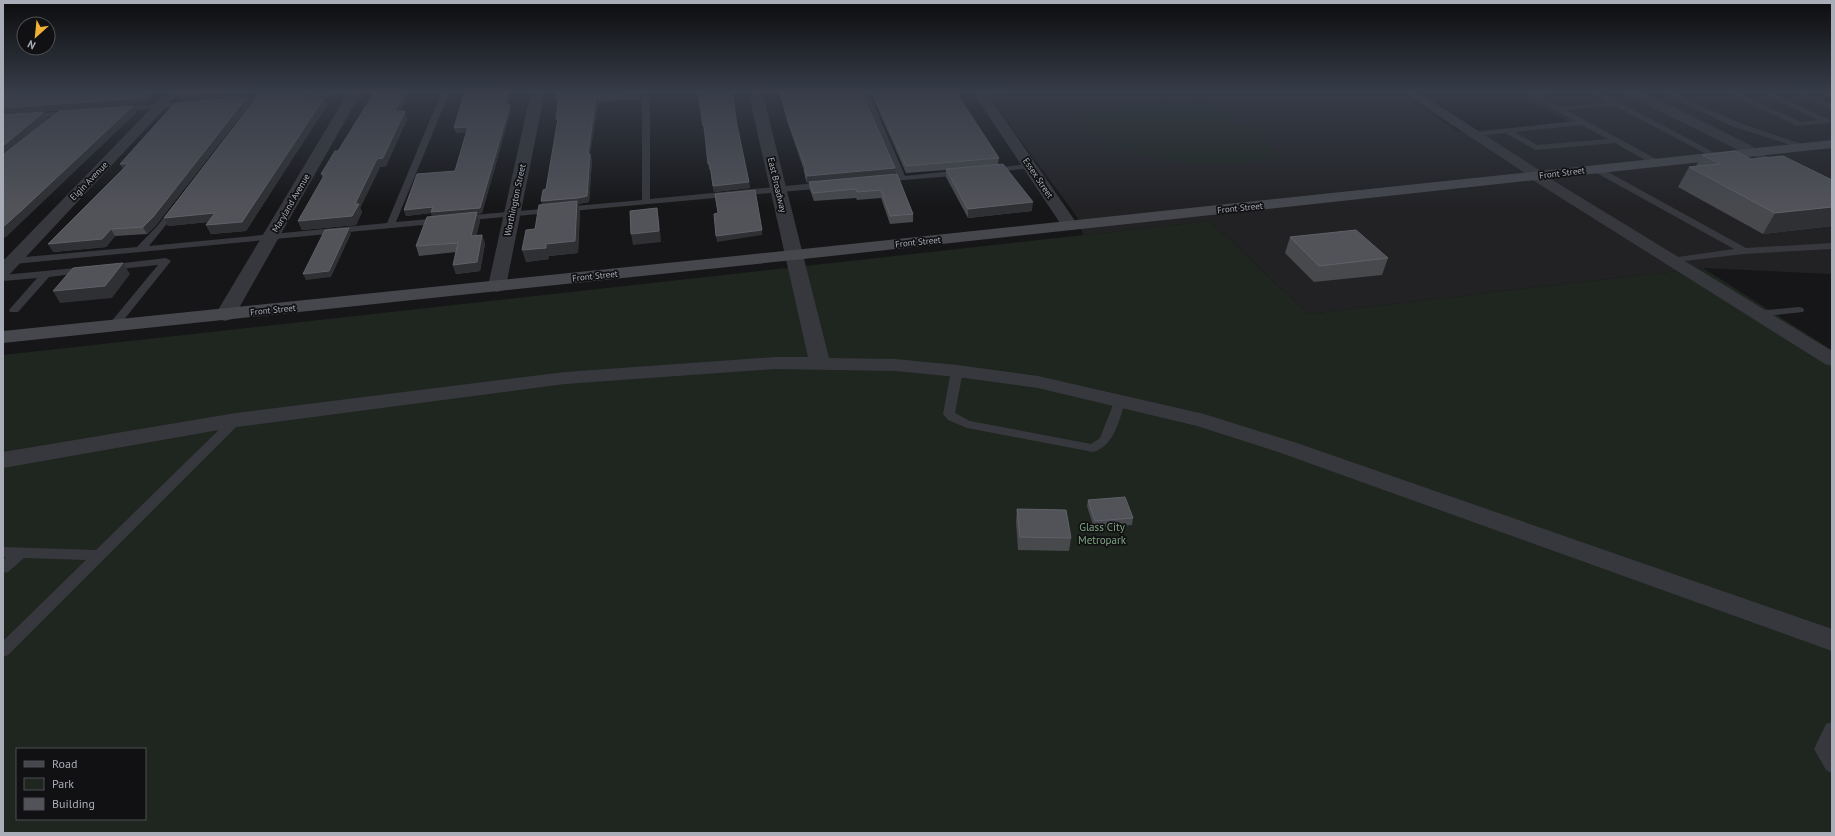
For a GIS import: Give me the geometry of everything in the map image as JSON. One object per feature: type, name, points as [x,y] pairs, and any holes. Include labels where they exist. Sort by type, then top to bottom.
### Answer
[{"type":"main road","name":"Front Street","points":[[3,337],[794,255],[1538,176],[1803,146],[1829,146]]},
{"type":"street","name":"Elgin Avenue","points":[[6,265],[138,130]]},
{"type":"street","name":"Maryland Avenue","points":[[225,315],[336,130]]},
{"type":"street","name":"Worthington Street","points":[[497,286],[530,130]]},
{"type":"street","name":"East Broadway","points":[[764,130],[820,364]]},
{"type":"street","name":"Essex Street","points":[[1005,130],[1070,225]]},
{"type":"street","points":[[1470,130],[1538,176],[1671,261],[1832,360]]},
{"type":"street","points":[[1709,130],[1753,152]]},
{"type":"street","points":[[3,460],[236,420],[565,378],[775,364],[896,365],[1038,382],[1120,400],[1204,421],[1289,448],[1832,640]]},
{"type":"lane","points":[[390,226],[430,130]]},
{"type":"lane","points":[[646,130],[646,202]]},
{"type":"lane","points":[[881,130],[902,178]]},
{"type":"lane","points":[[1476,134],[1516,130]]},
{"type":"lane","points":[[1595,130],[1655,162]]},
{"type":"lane","points":[[1666,130],[1717,156]]},
{"type":"lane","points":[[1753,130],[1803,146]]},
{"type":"lane","points":[[1507,131],[1536,148],[1615,141]]},
{"type":"lane","points":[[1753,152],[1786,169]]},
{"type":"lane","points":[[872,181],[1030,166]]},
{"type":"lane","points":[[1596,169],[1744,251]]},
{"type":"lane","points":[[6,265],[271,237],[834,185]]},
{"type":"lane","points":[[139,250],[161,227],[180,203]]},
{"type":"lane","points":[[1671,261],[1744,251],[1832,246]]},
{"type":"lane","points":[[3,278],[166,261],[114,325]]},
{"type":"lane","points":[[14,310],[46,274]]},
{"type":"lane","points":[[1757,314],[1799,310]]},
{"type":"lane","points":[[957,372],[949,414],[952,418],[967,424],[1093,448],[1105,440],[1120,400]]},
{"type":"lane","points":[[3,651],[236,420]]},
{"type":"lane","points":[[3,552],[99,556]]},
{"type":"lane","points":[[3,568],[20,552]]},
{"type":"lane","points":[[1832,729],[1822,749],[1832,765]]},
{"type":"shaded area","points":[[1013,130],[1455,130],[1458,132],[1483,130],[1832,130],[1832,274],[1703,268],[1308,314],[1210,221],[1083,235],[1077,217]]},
{"type":"green space","points":[[1090,130],[1251,130],[1283,158],[1246,163],[1208,165],[1194,164],[1144,155],[1127,150],[1098,136]]},
{"type":"green space","name":"Glass City Metropark","points":[[1210,221],[1308,314],[1703,268],[1832,350],[1832,833],[3,833],[3,355]]},
{"type":"building","points":[[3,130],[22,130],[3,146]]},
{"type":"building","points":[[35,130],[107,130],[3,227],[3,155]]},
{"type":"building","points":[[151,130],[221,130],[153,217],[143,227],[111,229],[102,239],[48,244],[128,164],[120,164]]},
{"type":"building","points":[[232,130],[303,130],[242,222],[206,225],[215,213],[164,218]]},
{"type":"building","points":[[351,130],[396,130],[383,158],[377,159],[355,204],[359,204],[352,216],[298,221],[325,174],[321,174],[335,151],[338,151]]},
{"type":"building","points":[[467,130],[503,130],[480,208],[431,212],[433,207],[404,210],[417,174],[455,171]]},
{"type":"building","points":[[556,130],[591,130],[588,154],[590,154],[587,196],[541,201],[543,190],[546,189]]},
{"type":"building","points":[[704,130],[738,130],[749,182],[713,186],[710,164],[708,164]]},
{"type":"building","points":[[792,130],[878,130],[895,168],[807,176],[804,170],[806,169]]},
{"type":"building","points":[[890,130],[981,130],[999,158],[906,166]]},
{"type":"building","points":[[1735,151],[1751,159],[1783,156],[1832,180],[1832,207],[1775,213],[1689,167],[1720,164],[1702,155]]},
{"type":"building","points":[[1003,164],[1033,202],[968,209],[946,169]]},
{"type":"building","points":[[897,174],[913,214],[890,216],[881,190],[857,192],[856,189],[813,193],[809,182]]},
{"type":"building","points":[[755,190],[762,230],[716,236],[714,214],[718,213],[715,194]]},
{"type":"building","points":[[577,201],[575,241],[546,244],[546,248],[522,250],[526,230],[535,229],[539,205]]},
{"type":"building","points":[[657,208],[659,231],[631,234],[630,211]]},
{"type":"building","points":[[477,212],[471,236],[482,235],[477,262],[453,265],[458,243],[416,246],[427,217]]},
{"type":"building","points":[[349,228],[329,271],[303,274],[325,230]]},
{"type":"building","points":[[1356,230],[1388,258],[1319,266],[1290,237]]},
{"type":"building","points":[[123,263],[105,286],[53,291],[73,268]]},
{"type":"building","points":[[1125,497],[1133,518],[1095,521],[1088,500]]},
{"type":"building","points":[[1017,509],[1066,510],[1071,538],[1020,537]]}]
